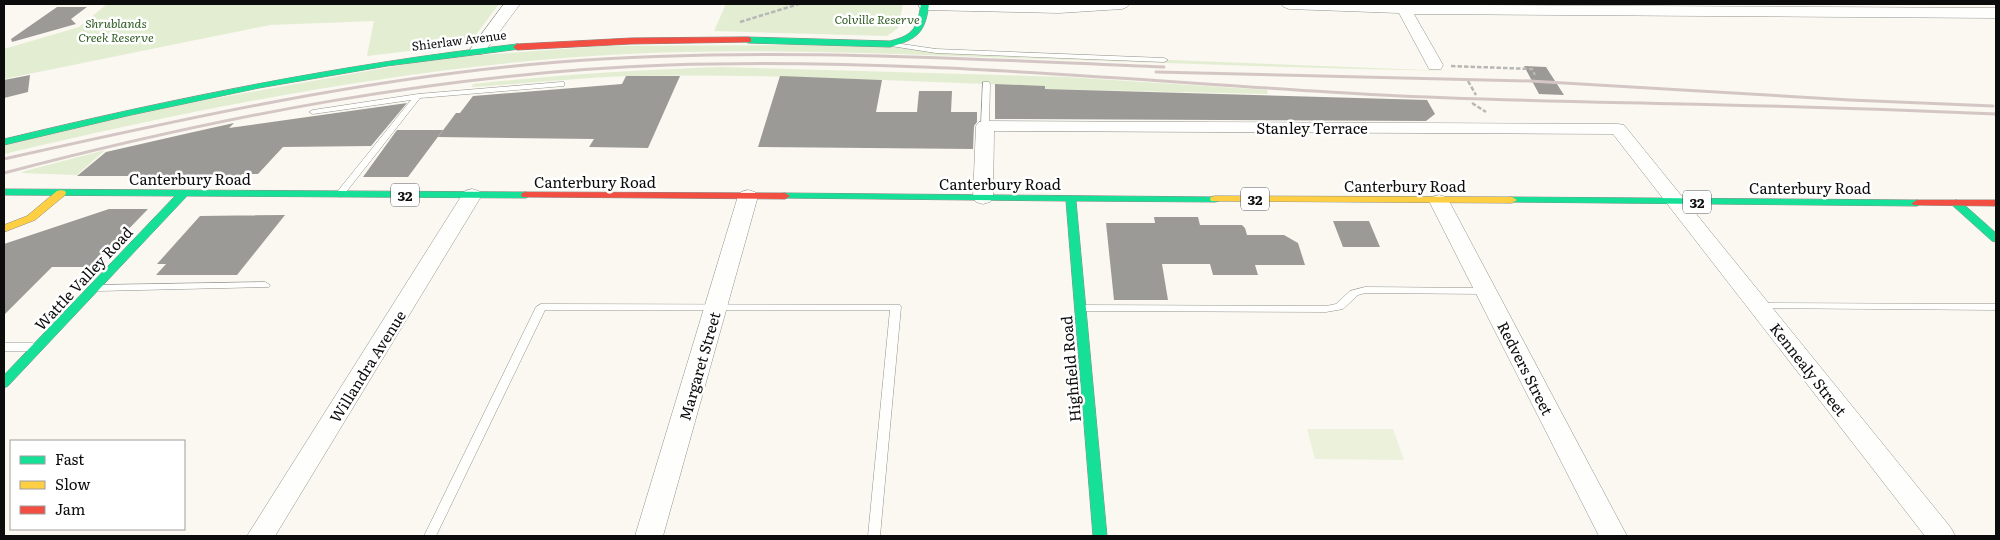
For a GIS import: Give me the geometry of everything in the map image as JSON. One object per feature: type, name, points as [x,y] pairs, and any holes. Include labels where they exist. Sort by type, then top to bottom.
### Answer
[{"type":"main road","name":"Shierlaw Avenue","points":[[4,142],[127,111],[262,83],[478,51],[654,40],[738,39],[890,44],[910,39],[922,28],[925,4]]},
{"type":"main road","name":"Canterbury Road","points":[[4,192],[1996,203]]},
{"type":"main road","points":[[4,229],[31,218],[62,192]]},
{"type":"main road","name":"Wattle Valley Road","points":[[4,383],[184,193]]},
{"type":"main road","name":"Highfield Road","points":[[1071,199],[1100,536]]},
{"type":"main road","points":[[1956,203],[1996,240]]},
{"type":"street","points":[[478,51],[512,4]]},
{"type":"street","points":[[925,4],[1049,6],[1122,4]]},
{"type":"street","points":[[1289,4],[1996,13]]},
{"type":"street","points":[[1402,6],[1435,65]]},
{"type":"street","points":[[983,198],[985,126]]},
{"type":"street","name":"Stanley Terrace","points":[[985,126],[1618,128],[1676,202]]},
{"type":"street","name":"Willandra Avenue","points":[[261,536],[472,195]]},
{"type":"street","name":"Margaret Street","points":[[649,536],[748,196]]},
{"type":"street","name":"Redvers Street","points":[[1439,200],[1613,536]]},
{"type":"street","name":"Kennealy Street","points":[[1676,202],[1941,536]]},
{"type":"lane","points":[[890,44],[936,51],[1164,60]]},
{"type":"lane","points":[[313,112],[418,96],[561,84]]},
{"type":"lane","points":[[985,126],[986,84]]},
{"type":"lane","points":[[340,194],[418,96]]},
{"type":"lane","points":[[94,288],[265,285]]},
{"type":"lane","points":[[1080,308],[1326,309],[1339,307],[1354,293],[1364,290],[1486,291]]},
{"type":"lane","points":[[1758,306],[1996,307]]},
{"type":"lane","points":[[430,536],[541,307],[896,307],[874,536]]},
{"type":"lane","points":[[4,347],[38,347]]},
{"type":"path","points":[[776,11],[799,4]]},
{"type":"path","points":[[1456,72],[1453,66],[1532,69],[1535,75]]},
{"type":"path","points":[[1468,81],[1476,95]]},
{"type":"green space","name":"Shrublands Creek Reserve","points":[[107,4],[499,4],[469,44],[367,56],[374,21],[270,25],[4,79],[4,49],[79,27]]},
{"type":"green space","name":"Colville Reserve","points":[[726,4],[903,4],[898,28],[887,36],[714,31]]},
{"type":"green space","points":[[811,45],[936,48],[936,51],[1452,71],[804,52],[715,51],[625,54],[546,59],[390,78],[312,90],[157,120],[4,154],[4,145],[145,111],[440,58],[604,46]]},
{"type":"green space","points":[[721,67],[1066,77],[1267,90],[1268,94],[1045,89],[1045,86],[836,78],[679,75],[588,78],[472,87],[473,84],[566,75]]},
{"type":"green space","points":[[105,150],[77,175],[21,173],[25,171]]},
{"type":"green space","points":[[1307,429],[1393,429],[1404,460],[1315,459]]},
{"type":"building","points":[[57,7],[87,7],[71,19],[76,24],[12,42],[11,39]]},
{"type":"building","points":[[1524,66],[1546,67],[1564,95],[1539,94]]},
{"type":"building","points":[[30,75],[28,92],[4,98],[4,80]]},
{"type":"building","points":[[626,76],[680,76],[648,148],[589,147],[594,139],[438,137],[456,113],[460,113],[473,96],[622,84]]},
{"type":"building","points":[[780,76],[882,80],[876,112],[917,112],[919,91],[952,91],[951,112],[977,112],[973,149],[758,147]]},
{"type":"building","points":[[995,84],[1045,86],[1045,89],[1427,100],[1435,114],[1426,121],[995,119]]},
{"type":"building","points":[[407,103],[371,146],[283,147],[258,174],[242,174],[240,176],[77,176],[106,152],[234,123],[229,128]]},
{"type":"building","points":[[397,130],[443,130],[408,177],[363,177]]},
{"type":"building","points":[[109,209],[148,209],[92,267],[52,267],[4,315],[4,244]]},
{"type":"building","points":[[285,215],[237,275],[156,275],[166,264],[157,264],[200,216]]},
{"type":"building","points":[[1154,217],[1198,217],[1200,225],[1242,225],[1247,235],[1284,235],[1298,243],[1305,265],[1255,265],[1258,275],[1213,275],[1210,264],[1162,264],[1168,300],[1114,300],[1106,223],[1155,223]]},
{"type":"building","points":[[1333,221],[1369,221],[1380,247],[1343,247]]},
{"type":"railway","points":[[4,159],[211,114],[349,88],[489,69],[559,62],[634,57],[786,54],[1164,67]]},
{"type":"railway","points":[[4,173],[168,133],[333,101],[500,77],[668,65],[847,64],[1025,72],[1425,97],[1996,114]]},
{"type":"railway","points":[[1156,72],[1530,81],[1850,100],[1993,106]]},
{"type":"traffic: fast","points":[[748,40],[890,44],[907,39],[916,32],[922,21],[925,4]]},
{"type":"traffic: fast","points":[[4,142],[195,98],[323,73],[452,54],[517,47]]},
{"type":"traffic: fast","points":[[4,192],[526,195]]},
{"type":"traffic: fast","points":[[4,383],[184,193]]},
{"type":"traffic: fast","points":[[785,196],[1215,199]]},
{"type":"traffic: fast","points":[[1071,199],[1100,536]]},
{"type":"traffic: fast","points":[[1512,200],[1917,203]]},
{"type":"traffic: fast","points":[[1956,203],[1996,239]]},
{"type":"traffic: slow","points":[[4,229],[31,218],[61,193]]},
{"type":"traffic: slow","points":[[1215,199],[1512,200]]},
{"type":"traffic: jam","points":[[517,47],[631,41],[748,40]]},
{"type":"traffic: jam","points":[[526,195],[785,196]]},
{"type":"traffic: jam","points":[[1917,203],[1996,203]]}]
